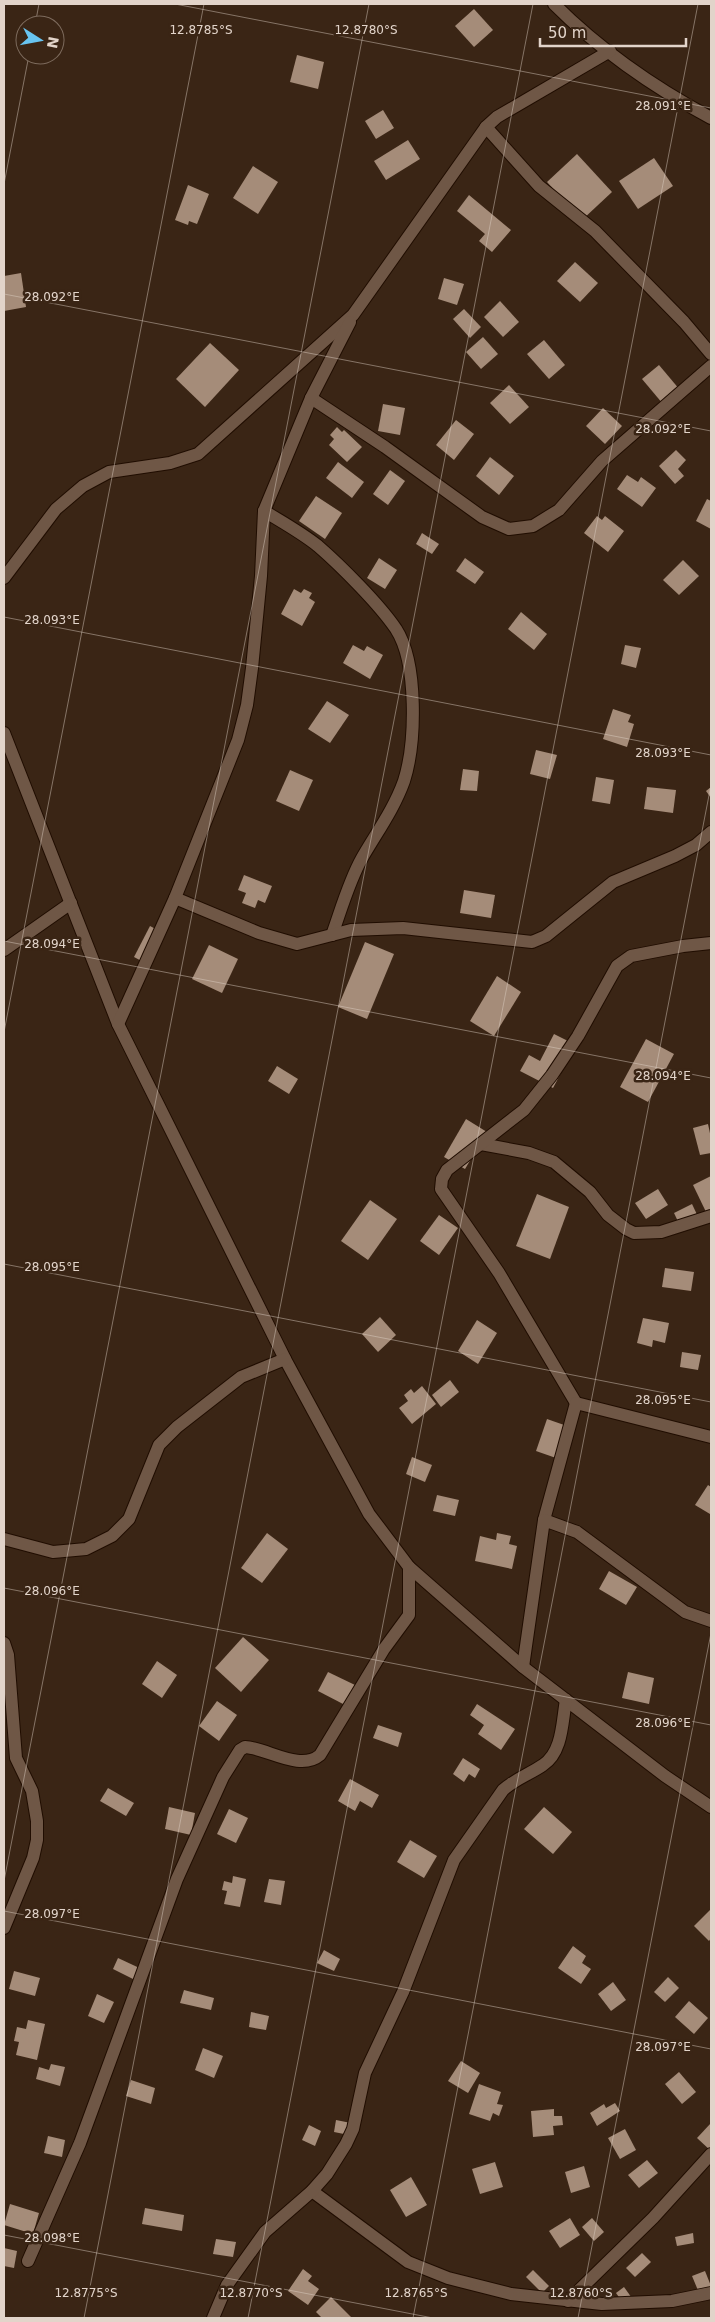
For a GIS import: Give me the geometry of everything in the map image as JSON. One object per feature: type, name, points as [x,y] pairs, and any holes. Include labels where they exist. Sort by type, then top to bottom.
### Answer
[{"type":"street","points":[[554,4],[610,51],[670,96],[711,118]]},
{"type":"street","points":[[118,1024],[174,898],[238,740],[247,705],[261,576],[264,510],[311,398],[353,315],[486,126],[497,117],[610,51]]},
{"type":"street","points":[[486,126],[539,186],[595,231],[684,322],[711,354]]},
{"type":"street","points":[[4,578],[56,509],[82,486],[110,472],[170,463],[198,454],[353,315]]},
{"type":"street","points":[[311,398],[385,447],[482,517],[509,528],[533,526],[559,510],[602,460],[711,366]]},
{"type":"street","points":[[264,510],[318,546],[376,605],[397,631],[410,668],[413,710],[412,738],[404,780],[393,807],[362,859],[332,935]]},
{"type":"street","points":[[4,733],[118,1024],[285,1359],[369,1514],[409,1567],[523,1667],[665,1776],[711,1807]]},
{"type":"street","points":[[174,898],[259,933],[296,944],[351,930],[403,928],[532,942],[546,936],[613,882],[675,856],[696,845],[711,832]]},
{"type":"street","points":[[4,950],[70,903]]},
{"type":"street","points":[[711,944],[683,946],[631,956],[618,966],[578,1036],[552,1075],[524,1110],[447,1170],[442,1179],[441,1189],[499,1274],[576,1403],[711,1437]]},
{"type":"street","points":[[481,1144],[529,1153],[554,1162],[590,1192],[608,1215],[626,1229],[634,1232],[661,1232],[711,1216]]},
{"type":"street","points":[[4,1539],[53,1552],[86,1549],[112,1536],[129,1519],[159,1445],[177,1427],[241,1377],[285,1359]]},
{"type":"street","points":[[523,1667],[544,1520],[576,1403]]},
{"type":"street","points":[[544,1520],[577,1532],[685,1612],[711,1621]]},
{"type":"street","points":[[28,2262],[80,2143],[177,1879],[223,1777],[240,1750],[245,1747],[308,1761],[320,1755],[384,1649],[409,1615],[409,1567]]},
{"type":"street","points":[[4,1643],[8,1655],[16,1758],[32,1791],[37,1831],[33,1858],[4,1928]]},
{"type":"street","points":[[213,2318],[227,2284],[265,2232],[312,2191],[327,2174],[353,2129],[365,2073],[403,1992],[454,1860],[503,1790],[511,1782],[545,1764],[553,1755],[558,1747],[566,1700]]},
{"type":"street","points":[[568,2301],[653,2218],[711,2154]]},
{"type":"street","points":[[312,2191],[408,2262],[448,2278],[511,2294],[602,2304],[672,2301],[711,2293]]},
{"type":"building","points":[[474,9],[493,30],[474,47],[455,26]]},
{"type":"building","points":[[297,55],[324,62],[318,89],[290,82]]},
{"type":"building","points":[[383,110],[394,128],[376,139],[365,121]]},
{"type":"building","points":[[408,140],[420,159],[386,180],[374,161]]},
{"type":"building","points":[[577,154],[612,192],[582,220],[547,182]]},
{"type":"building","points":[[654,158],[673,186],[638,209],[619,181]]},
{"type":"building","points":[[253,166],[278,182],[258,214],[233,198]]},
{"type":"building","points":[[188,185],[209,194],[197,224],[189,221],[188,225],[175,220]]},
{"type":"building","points":[[469,195],[511,230],[492,252],[479,241],[485,234],[457,211]]},
{"type":"building","points":[[575,262],[598,283],[580,302],[557,281]]},
{"type":"building","points":[[21,273],[26,307],[4,311],[4,276]]},
{"type":"building","points":[[444,278],[464,284],[457,305],[438,299]]},
{"type":"building","points":[[500,301],[519,322],[503,337],[484,317]]},
{"type":"building","points":[[464,309],[481,327],[470,338],[453,319]]},
{"type":"building","points":[[483,337],[498,354],[481,369],[466,352]]},
{"type":"building","points":[[544,340],[565,365],[549,379],[527,354]]},
{"type":"building","points":[[210,343],[239,370],[205,407],[176,379]]},
{"type":"building","points":[[659,365],[680,390],[663,404],[642,379]]},
{"type":"building","points":[[509,385],[529,407],[510,424],[490,403]]},
{"type":"building","points":[[383,404],[405,408],[400,435],[378,431]]},
{"type":"building","points":[[603,408],[622,426],[605,444],[586,426]]},
{"type":"building","points":[[456,420],[474,434],[454,460],[436,445]]},
{"type":"building","points":[[337,427],[342,432],[344,430],[362,447],[347,462],[329,445],[334,439],[330,435]]},
{"type":"building","points":[[676,450],[686,460],[678,469],[684,476],[675,484],[659,466]]},
{"type":"building","points":[[490,457],[514,476],[499,495],[476,476]]},
{"type":"building","points":[[338,462],[364,482],[352,498],[326,478]]},
{"type":"building","points":[[390,470],[405,481],[388,505],[373,494]]},
{"type":"building","points":[[627,475],[638,482],[641,477],[656,488],[642,507],[617,489]]},
{"type":"building","points":[[316,496],[342,513],[325,539],[299,521]]},
{"type":"building","points":[[707,499],[711,501],[711,529],[696,521]]},
{"type":"building","points":[[597,516],[602,520],[605,516],[624,531],[608,552],[584,533]]},
{"type":"building","points":[[422,533],[439,544],[432,554],[416,544]]},
{"type":"building","points":[[379,558],[397,570],[385,589],[367,578]]},
{"type":"building","points":[[465,558],[484,572],[475,584],[456,571]]},
{"type":"building","points":[[683,560],[699,576],[679,595],[663,580]]},
{"type":"building","points":[[294,589],[301,593],[304,589],[312,593],[309,598],[315,602],[302,626],[281,614]]},
{"type":"building","points":[[521,612],[547,634],[534,650],[508,629]]},
{"type":"building","points":[[353,645],[364,651],[367,646],[383,655],[370,679],[343,663]]},
{"type":"building","points":[[625,645],[641,648],[636,668],[621,664]]},
{"type":"building","points":[[327,701],[349,715],[330,743],[308,729]]},
{"type":"building","points":[[613,709],[631,715],[628,722],[634,724],[627,747],[603,739]]},
{"type":"building","points":[[536,750],[557,755],[550,779],[530,774]]},
{"type":"building","points":[[463,769],[479,771],[477,791],[460,790]]},
{"type":"building","points":[[290,770],[313,780],[299,811],[276,801]]},
{"type":"building","points":[[596,777],[614,780],[610,804],[592,801]]},
{"type":"building","points":[[647,787],[676,790],[673,813],[644,809]]},
{"type":"building","points":[[711,787],[711,798],[706,791]]},
{"type":"building","points":[[244,875],[272,886],[265,903],[258,900],[255,908],[242,903],[246,893],[238,890]]},
{"type":"building","points":[[464,890],[495,895],[491,918],[460,913]]},
{"type":"building","points":[[150,926],[165,934],[149,965],[134,957]]},
{"type":"building","points":[[365,942],[394,954],[367,1019],[338,1007]]},
{"type":"building","points":[[209,945],[238,959],[222,993],[192,979]]},
{"type":"building","points":[[497,976],[521,992],[494,1036],[470,1021]]},
{"type":"building","points":[[554,1034],[576,1045],[553,1088],[520,1071],[529,1055],[540,1061]]},
{"type":"building","points":[[646,1039],[674,1054],[648,1102],[620,1087]]},
{"type":"building","points":[[277,1066],[298,1079],[289,1094],[268,1081]]},
{"type":"building","points":[[466,1119],[487,1132],[465,1169],[444,1157]]},
{"type":"building","points":[[708,1124],[711,1138],[711,1153],[700,1155],[693,1128]]},
{"type":"building","points":[[711,1176],[711,1212],[707,1214],[693,1185]]},
{"type":"building","points":[[658,1189],[668,1205],[646,1219],[635,1203]]},
{"type":"building","points":[[537,1194],[569,1207],[550,1259],[516,1246]]},
{"type":"building","points":[[370,1200],[397,1219],[368,1260],[341,1241]]},
{"type":"building","points":[[692,1204],[701,1223],[683,1232],[674,1213]]},
{"type":"building","points":[[439,1215],[458,1228],[439,1255],[420,1241]]},
{"type":"building","points":[[665,1268],[694,1272],[691,1291],[662,1287]]},
{"type":"building","points":[[380,1317],[396,1335],[378,1352],[362,1334]]},
{"type":"building","points":[[643,1318],[669,1323],[665,1343],[653,1340],[652,1347],[637,1343]]},
{"type":"building","points":[[477,1320],[497,1333],[478,1364],[458,1351]]},
{"type":"building","points":[[682,1352],[701,1355],[698,1370],[680,1367]]},
{"type":"building","points":[[450,1380],[459,1392],[441,1407],[432,1395]]},
{"type":"building","points":[[422,1386],[436,1404],[412,1424],[399,1408],[408,1401],[404,1395],[411,1389],[414,1393]]},
{"type":"building","points":[[547,1419],[567,1426],[556,1458],[536,1451]]},
{"type":"building","points":[[412,1457],[432,1465],[425,1482],[406,1474]]},
{"type":"building","points":[[708,1485],[711,1487],[710,1514],[695,1505]]},
{"type":"building","points":[[437,1495],[459,1500],[455,1516],[433,1511]]},
{"type":"building","points":[[267,1533],[288,1549],[262,1583],[241,1568]]},
{"type":"building","points":[[497,1533],[511,1536],[509,1544],[517,1546],[512,1569],[475,1561],[480,1536],[496,1540]]},
{"type":"building","points":[[609,1571],[637,1587],[626,1605],[599,1589]]},
{"type":"building","points":[[243,1637],[269,1660],[241,1692],[215,1668]]},
{"type":"building","points":[[157,1661],[177,1675],[162,1698],[142,1684]]},
{"type":"building","points":[[328,1672],[355,1685],[345,1705],[318,1691]]},
{"type":"building","points":[[628,1672],[654,1678],[649,1704],[622,1698]]},
{"type":"building","points":[[217,1701],[237,1715],[219,1741],[199,1726]]},
{"type":"building","points":[[477,1704],[515,1729],[501,1750],[478,1734],[484,1725],[470,1715]]},
{"type":"building","points":[[378,1725],[402,1733],[398,1747],[373,1738]]},
{"type":"building","points":[[463,1758],[480,1769],[475,1778],[469,1774],[464,1782],[453,1774]]},
{"type":"building","points":[[350,1779],[379,1795],[372,1808],[360,1801],[355,1811],[338,1801]]},
{"type":"building","points":[[108,1788],[134,1803],[126,1816],[100,1801]]},
{"type":"building","points":[[169,1807],[195,1813],[191,1835],[165,1829]]},
{"type":"building","points":[[544,1807],[572,1832],[553,1854],[524,1829]]},
{"type":"building","points":[[229,1809],[248,1818],[236,1843],[217,1834]]},
{"type":"building","points":[[410,1840],[437,1856],[424,1878],[397,1862]]},
{"type":"building","points":[[233,1876],[246,1879],[240,1907],[224,1904],[227,1891],[222,1890],[224,1881],[232,1883]]},
{"type":"building","points":[[269,1879],[285,1881],[281,1905],[264,1902]]},
{"type":"building","points":[[711,1909],[711,1938],[709,1941],[694,1926]]},
{"type":"building","points":[[573,1946],[586,1956],[582,1963],[591,1969],[581,1984],[558,1968]]},
{"type":"building","points":[[324,1950],[340,1959],[334,1971],[317,1963]]},
{"type":"building","points":[[118,1958],[148,1972],[143,1984],[113,1969]]},
{"type":"building","points":[[14,1971],[40,1978],[35,1996],[9,1989]]},
{"type":"building","points":[[668,1977],[679,1988],[665,2002],[654,1992]]},
{"type":"building","points":[[613,1982],[626,2000],[611,2011],[598,1994]]},
{"type":"building","points":[[184,1990],[214,1998],[211,2010],[180,2003]]},
{"type":"building","points":[[97,1994],[114,2002],[104,2023],[88,2016]]},
{"type":"building","points":[[689,2001],[708,2018],[694,2034],[675,2017]]},
{"type":"building","points":[[251,2012],[269,2016],[266,2030],[249,2027]]},
{"type":"building","points":[[28,2020],[45,2024],[37,2060],[16,2055],[19,2042],[14,2041],[17,2027],[26,2029]]},
{"type":"building","points":[[203,2048],[223,2056],[214,2078],[195,2070]]},
{"type":"building","points":[[461,2061],[480,2073],[468,2093],[448,2081]]},
{"type":"building","points":[[51,2064],[65,2067],[60,2086],[36,2079],[39,2067],[49,2070]]},
{"type":"building","points":[[679,2072],[696,2092],[682,2104],[665,2084]]},
{"type":"building","points":[[131,2080],[155,2088],[151,2104],[126,2096]]},
{"type":"building","points":[[479,2084],[501,2092],[497,2104],[503,2105],[499,2116],[493,2113],[490,2121],[469,2114]]},
{"type":"building","points":[[615,2103],[620,2111],[597,2126],[590,2113],[604,2104],[606,2108]]},
{"type":"building","points":[[554,2109],[554,2116],[562,2116],[563,2125],[553,2126],[554,2135],[533,2137],[531,2111]]},
{"type":"building","points":[[336,2120],[356,2124],[354,2136],[334,2132]]},
{"type":"building","points":[[711,2123],[711,2151],[697,2138]]},
{"type":"building","points":[[309,2125],[321,2131],[315,2146],[302,2140]]},
{"type":"building","points":[[625,2129],[636,2150],[620,2159],[608,2138]]},
{"type":"building","points":[[48,2136],[65,2140],[62,2157],[44,2153]]},
{"type":"building","points":[[647,2160],[658,2173],[639,2188],[628,2175]]},
{"type":"building","points":[[495,2162],[503,2187],[480,2194],[472,2169]]},
{"type":"building","points":[[584,2166],[590,2187],[571,2193],[565,2172]]},
{"type":"building","points":[[411,2177],[427,2205],[406,2217],[390,2190]]},
{"type":"building","points":[[10,2204],[39,2213],[33,2234],[4,2225]]},
{"type":"building","points":[[145,2208],[184,2215],[182,2231],[142,2224]]},
{"type":"building","points":[[570,2218],[580,2235],[560,2248],[549,2231]]},
{"type":"building","points":[[592,2218],[604,2232],[594,2241],[582,2227]]},
{"type":"building","points":[[693,2233],[694,2243],[677,2246],[675,2237]]},
{"type":"building","points":[[216,2239],[236,2242],[233,2257],[213,2254]]},
{"type":"building","points":[[4,2248],[17,2251],[14,2268],[4,2266]]},
{"type":"building","points":[[642,2253],[651,2262],[635,2277],[626,2268]]},
{"type":"building","points":[[303,2269],[312,2276],[308,2281],[319,2289],[308,2305],[288,2291]]},
{"type":"building","points":[[533,2270],[549,2286],[542,2293],[526,2277]]},
{"type":"building","points":[[705,2271],[711,2286],[711,2296],[702,2300],[692,2276]]},
{"type":"building","points":[[624,2287],[634,2301],[626,2307],[616,2293]]},
{"type":"building","points":[[331,2297],[352,2318],[322,2318],[316,2312]]}]
